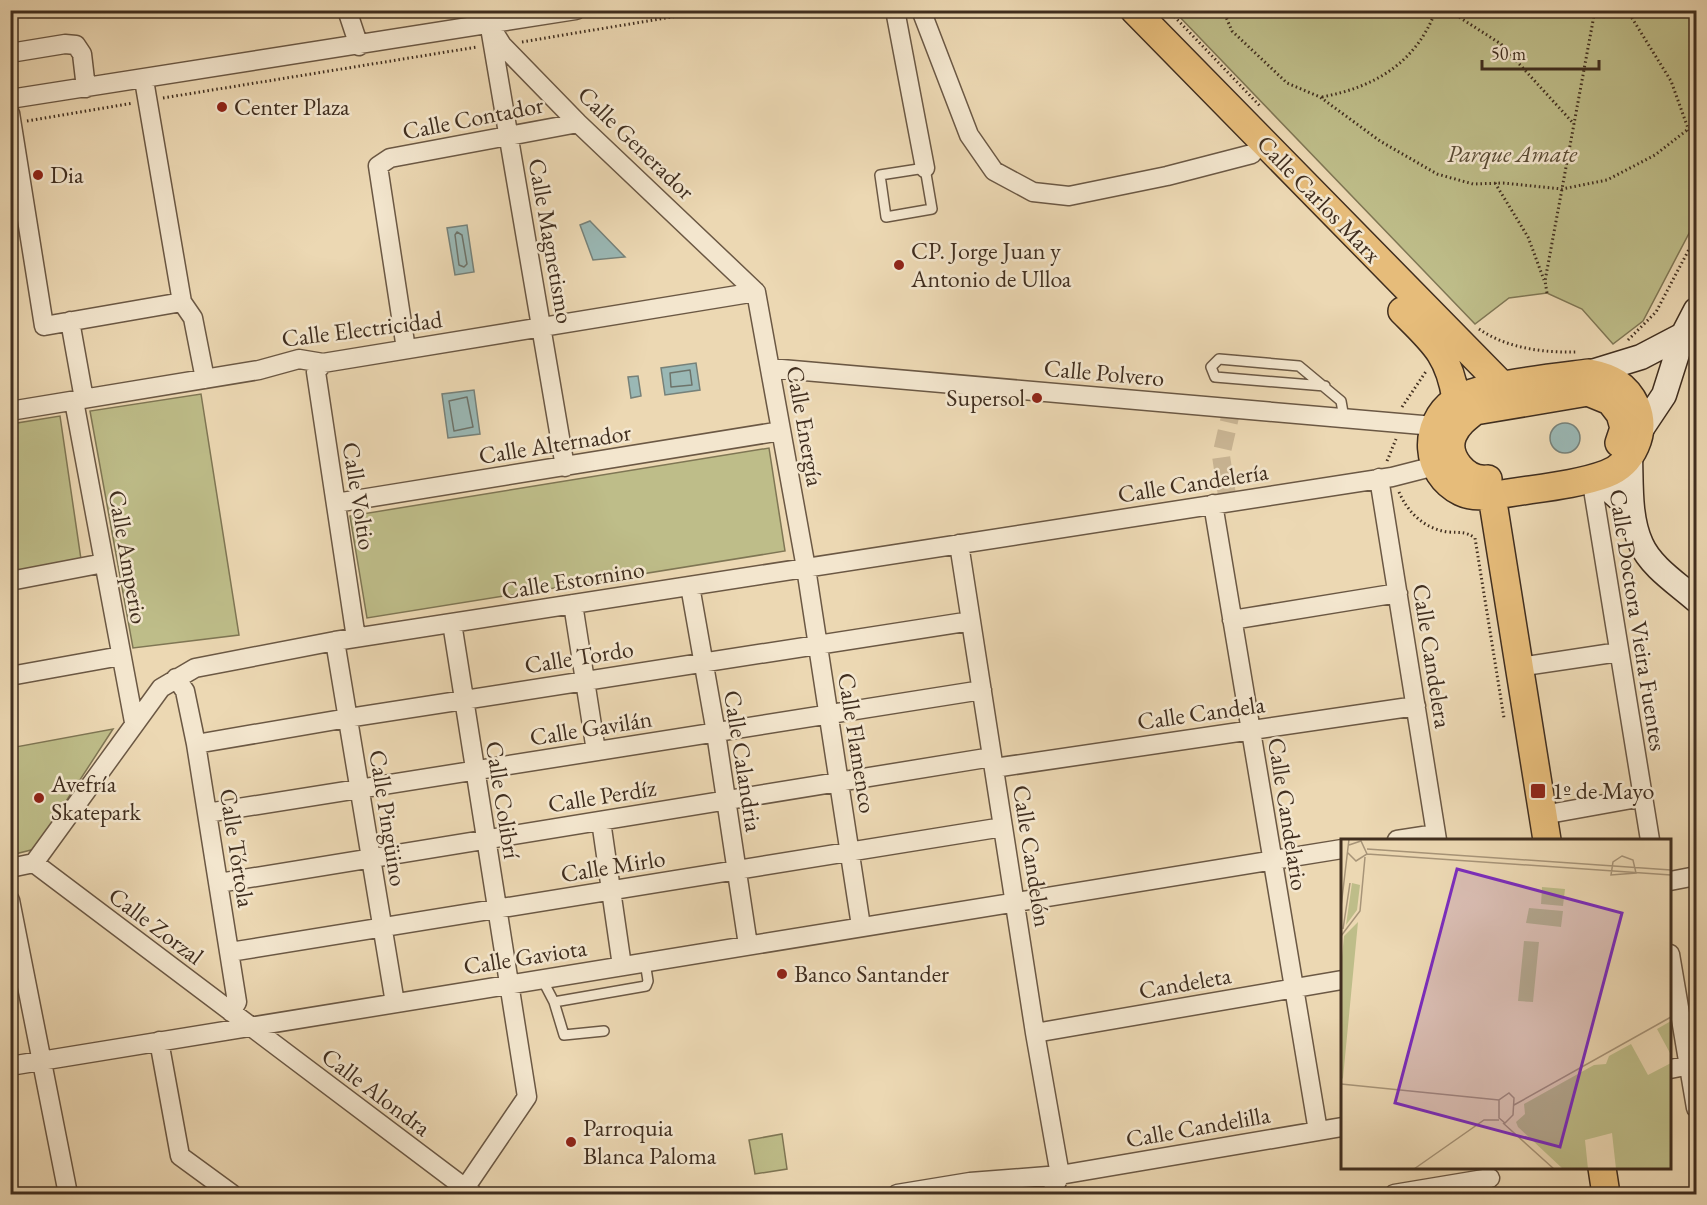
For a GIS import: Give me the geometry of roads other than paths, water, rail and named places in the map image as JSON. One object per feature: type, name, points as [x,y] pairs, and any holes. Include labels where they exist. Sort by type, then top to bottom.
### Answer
[{"type":"main road","name":"Calle Carlos Marx","points":[[1112,10],[1441,351],[1452,375],[1456,399]]},
{"type":"main road","name":"Calle Carlos Marx","points":[[1134,10],[1504,387]]},
{"type":"main road","points":[[1584,363],[1620,384],[1631,395],[1639,413],[1640,431],[1630,457],[1620,467],[1593,477],[1497,495],[1475,496],[1461,492],[1446,481],[1435,465],[1431,446],[1434,426],[1442,411],[1456,399],[1584,363]]},
{"type":"main road","points":[[1497,495],[1515,482],[1540,473],[1604,460],[1621,440],[1624,428],[1620,414],[1610,400],[1588,392],[1475,411],[1460,422],[1452,438],[1453,456],[1458,467],[1468,474],[1482,480],[1540,473]]},
{"type":"main road","points":[[1497,495],[1545,828]]},
{"type":"main road","points":[[1602,1169],[1606,1194]]},
{"type":"street","points":[[347,10],[358,45]]},
{"type":"street","points":[[10,99],[358,45],[488,17],[576,10]]},
{"type":"street","points":[[895,10],[925,168]]},
{"type":"street","points":[[921,10],[969,135],[994,171],[1033,192],[1069,196],[1167,176],[1252,154]]},
{"type":"street","name":"Calle Magnetismo","points":[[488,17],[497,45],[508,136],[565,467]]},
{"type":"street","points":[[10,53],[65,44],[76,45],[82,54],[86,88]]},
{"type":"street","name":"Calle Generador","points":[[497,45],[756,292]]},
{"type":"street","points":[[144,80],[182,302],[194,318],[205,379]]},
{"type":"street","points":[[11,118],[44,326],[182,302]]},
{"type":"street","name":"Calle Contador","points":[[406,349],[378,166],[390,159],[578,123]]},
{"type":"street","name":"Calle Electricidad","points":[[10,411],[260,370],[299,359],[323,363],[756,292]]},
{"type":"street","name":"Calle Energía","points":[[756,292],[806,568]]},
{"type":"street","points":[[1640,431],[1664,395],[1683,335],[1696,310]]},
{"type":"street","name":"Calle Amperio","points":[[70,321],[79,400],[104,562],[134,722]]},
{"type":"street","points":[[1584,363],[1641,357],[1683,335]]},
{"type":"street","name":"Calle Voltio","points":[[323,363],[316,372],[356,638]]},
{"type":"street","name":"Calle Polvero","points":[[770,368],[1434,426]]},
{"type":"street","name":"Calle Alternador","points":[[336,503],[781,431]]},
{"type":"street","points":[[1630,457],[1632,510],[1641,545],[1657,566],[1696,600]]},
{"type":"street","name":"Calle Candelería","points":[[959,544],[1388,477],[1435,465]]},
{"type":"street","name":"Calle Candelera","points":[[1388,477],[1398,593],[1437,837]]},
{"type":"street","points":[[1593,477],[1632,510]]},
{"type":"street","name":"Calle Doctora Vieira Fuentes","points":[[1593,477],[1650,839]]},
{"type":"street","name":"Calle Candelario","points":[[1213,504],[1318,1131]]},
{"type":"street","name":"Calle Estornino","points":[[174,685],[195,668],[335,641],[959,544]]},
{"type":"street","name":"Calle Candelón","points":[[959,544],[1035,1033],[1060,1174]]},
{"type":"street","points":[[10,581],[104,562]]},
{"type":"street","name":"Calle Flamenco","points":[[806,568],[861,926]]},
{"type":"street","name":"Calle Calandria","points":[[690,586],[716,733],[748,945]]},
{"type":"street","points":[[1232,621],[1398,593]]},
{"type":"street","points":[[573,604],[596,751]]},
{"type":"street","name":"Calle Tordo","points":[[196,744],[348,717],[970,621]]},
{"type":"street","name":"Calle Colibrí","points":[[452,623],[507,984],[527,1097],[466,1193]]},
{"type":"street","name":"Calle Pingüino","points":[[335,641],[394,1003]]},
{"type":"street","points":[[1520,667],[1619,651]]},
{"type":"street","points":[[10,676],[122,656]]},
{"type":"street","points":[[10,868],[34,863],[134,722],[174,685]]},
{"type":"street","name":"Calle Tórtola","points":[[174,685],[196,744],[237,1002],[231,1012]]},
{"type":"street","name":"Calle Gavilán","points":[[207,813],[981,690]]},
{"type":"street","name":"Calle Candela","points":[[993,763],[1416,706]]},
{"type":"street","name":"Calle Perdíz","points":[[219,883],[839,782],[993,763]]},
{"type":"street","points":[[1545,828],[1643,797]]},
{"type":"street","points":[[601,821],[622,966]]},
{"type":"street","name":"Calle Mirlo","points":[[230,952],[1003,827]]},
{"type":"street","points":[[1410,839],[1437,837]]},
{"type":"street","name":"Calle Gaviota","points":[[10,1066],[1341,849]]},
{"type":"street","name":"Calle Zorzal","points":[[34,863],[250,1027]]},
{"type":"street","points":[[1671,881],[1696,876]]},
{"type":"street","points":[[10,900],[68,1194]]},
{"type":"street","points":[[1671,959],[1692,1065],[1696,1108]]},
{"type":"street","name":"Candeleta","points":[[1035,1033],[1341,980]]},
{"type":"street","name":"Calle Alondra","points":[[250,1027],[466,1193]]},
{"type":"street","points":[[159,1041],[180,1156],[232,1194]]},
{"type":"street","points":[[1671,1069],[1692,1065]]},
{"type":"street","name":"Calle Candelilla","points":[[897,1194],[970,1182],[1060,1174],[1341,1127]]},
{"type":"street","points":[[1051,1194],[1060,1174]]},
{"type":"street","points":[[1394,1194],[1490,1180]]},
{"type":"street","points":[[970,1182],[989,1187],[999,1194]]},
{"type":"lane","points":[[925,168],[932,209],[886,217],[880,176],[925,168]]},
{"type":"lane","points":[[1325,386],[1215,377],[1211,368],[1219,359],[1299,366],[1325,386],[1341,401],[1344,418]]},
{"type":"lane","points":[[554,1002],[646,986],[648,981],[645,962]]},
{"type":"lane","points":[[542,979],[554,1002],[564,1035],[604,1031]]},
{"type":"water","points":[[590,221],[625,257],[593,260],[580,225]]},
{"type":"water","points":[[467,225],[474,272],[455,275],[447,228]]},
{"type":"water","points":[[696,363],[700,390],[665,395],[661,368]]},
{"type":"water","points":[[638,376],[641,396],[631,398],[628,377]]},
{"type":"water","points":[[474,390],[480,434],[448,438],[442,394]]},
{"type":"water","points":[[1565,423],[1571,424],[1579,432],[1579,444],[1571,452],[1565,453],[1559,452],[1551,444],[1550,438],[1551,432],[1559,424]]},
{"type":"tunnel","points":[[1228,502],[1221,456],[1232,408]]},
{"type":"place","name":"Center Plaza","points":[[222,107]]},
{"type":"place","name":"Dia","points":[[38,175]]},
{"type":"place","name":"CP. Jorge Juan y Antonio de Ulloa","points":[[899,265]]},
{"type":"place","name":"Supersol","points":[[1037,398]]},
{"type":"place","name":"1º de Mayo","points":[[1538,791]]},
{"type":"place","name":"Avefría Skatepark","points":[[39,798]]},
{"type":"place","name":"Banco Santander","points":[[782,974]]},
{"type":"place","name":"Parroquia Blanca Paloma","points":[[571,1142]]},
{"type":"park label","name":"Parque Amate","points":[[1512,154]]}]
